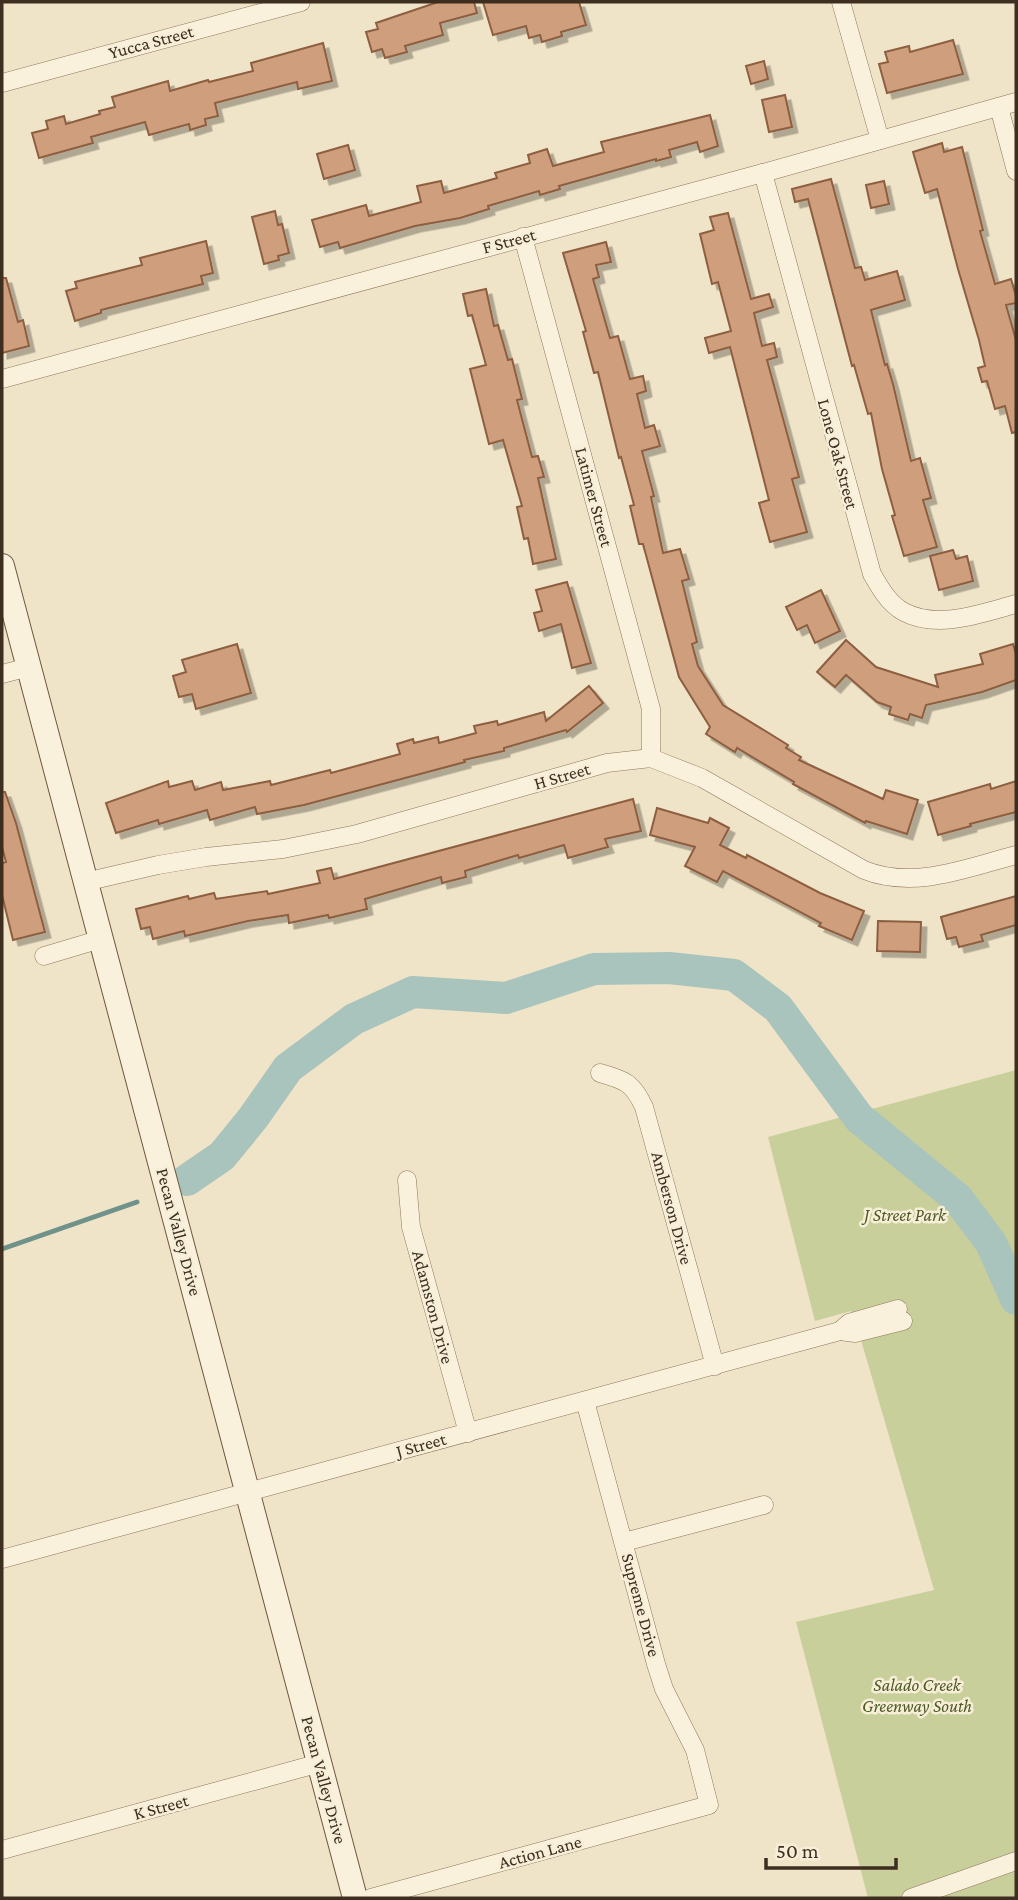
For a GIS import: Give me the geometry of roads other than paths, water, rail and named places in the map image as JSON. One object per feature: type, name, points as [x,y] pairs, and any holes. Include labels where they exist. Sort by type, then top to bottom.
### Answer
[{"type":"main road","name":"Pecan Valley Drive","points":[[2,566],[355,1898]]},
{"type":"street","name":"Yucca Street","points":[[2,83],[301,2]]},
{"type":"street","points":[[841,2],[880,140]]},
{"type":"street","points":[[1008,104],[1016,172]]},
{"type":"street","name":"F Street","points":[[2,379],[1008,104]]},
{"type":"street","name":"Lone Oak Street","points":[[763,173],[872,574],[884,593],[903,611],[919,617],[954,619],[1016,604]]},
{"type":"street","name":"Latimer Street","points":[[523,237],[651,709],[651,758]]},
{"type":"street","points":[[2,674],[29,667]]},
{"type":"street","name":"H Street","points":[[85,882],[158,864],[283,849],[356,834],[607,763],[651,758],[702,778],[864,870],[880,876],[923,879],[1016,855]]},
{"type":"street","points":[[44,956],[101,939]]},
{"type":"street","name":"Amberson Drive","points":[[600,1073],[619,1078],[636,1090],[644,1107],[715,1366]]},
{"type":"street","name":"Adamston Drive","points":[[407,1180],[411,1227],[468,1433]]},
{"type":"street","name":"J Street","points":[[2,1559],[840,1331],[855,1334],[900,1315]]},
{"type":"street","name":"Supreme Drive","points":[[585,1401],[660,1676],[695,1750],[709,1805]]},
{"type":"street","points":[[624,1542],[764,1505]]},
{"type":"street","name":"K Street","points":[[2,1850],[320,1763]]},
{"type":"street","name":"Action Lane","points":[[370,1898],[709,1805]]},
{"type":"street","points":[[911,1898],[1016,1861]]},
{"type":"waterway","points":[[187,1180],[222,1156],[288,1068],[354,1019],[413,992],[506,998],[594,969],[669,968],[734,975],[778,1008],[859,1118],[958,1199],[991,1243],[1016,1299]]},
{"type":"waterway","points":[[2,1249],[137,1202]]},
{"type":"park label","name":"J Street Park","points":[[905,1215]]},
{"type":"park label","name":"Salado Creek Greenway South","points":[[917,1695]]}]
